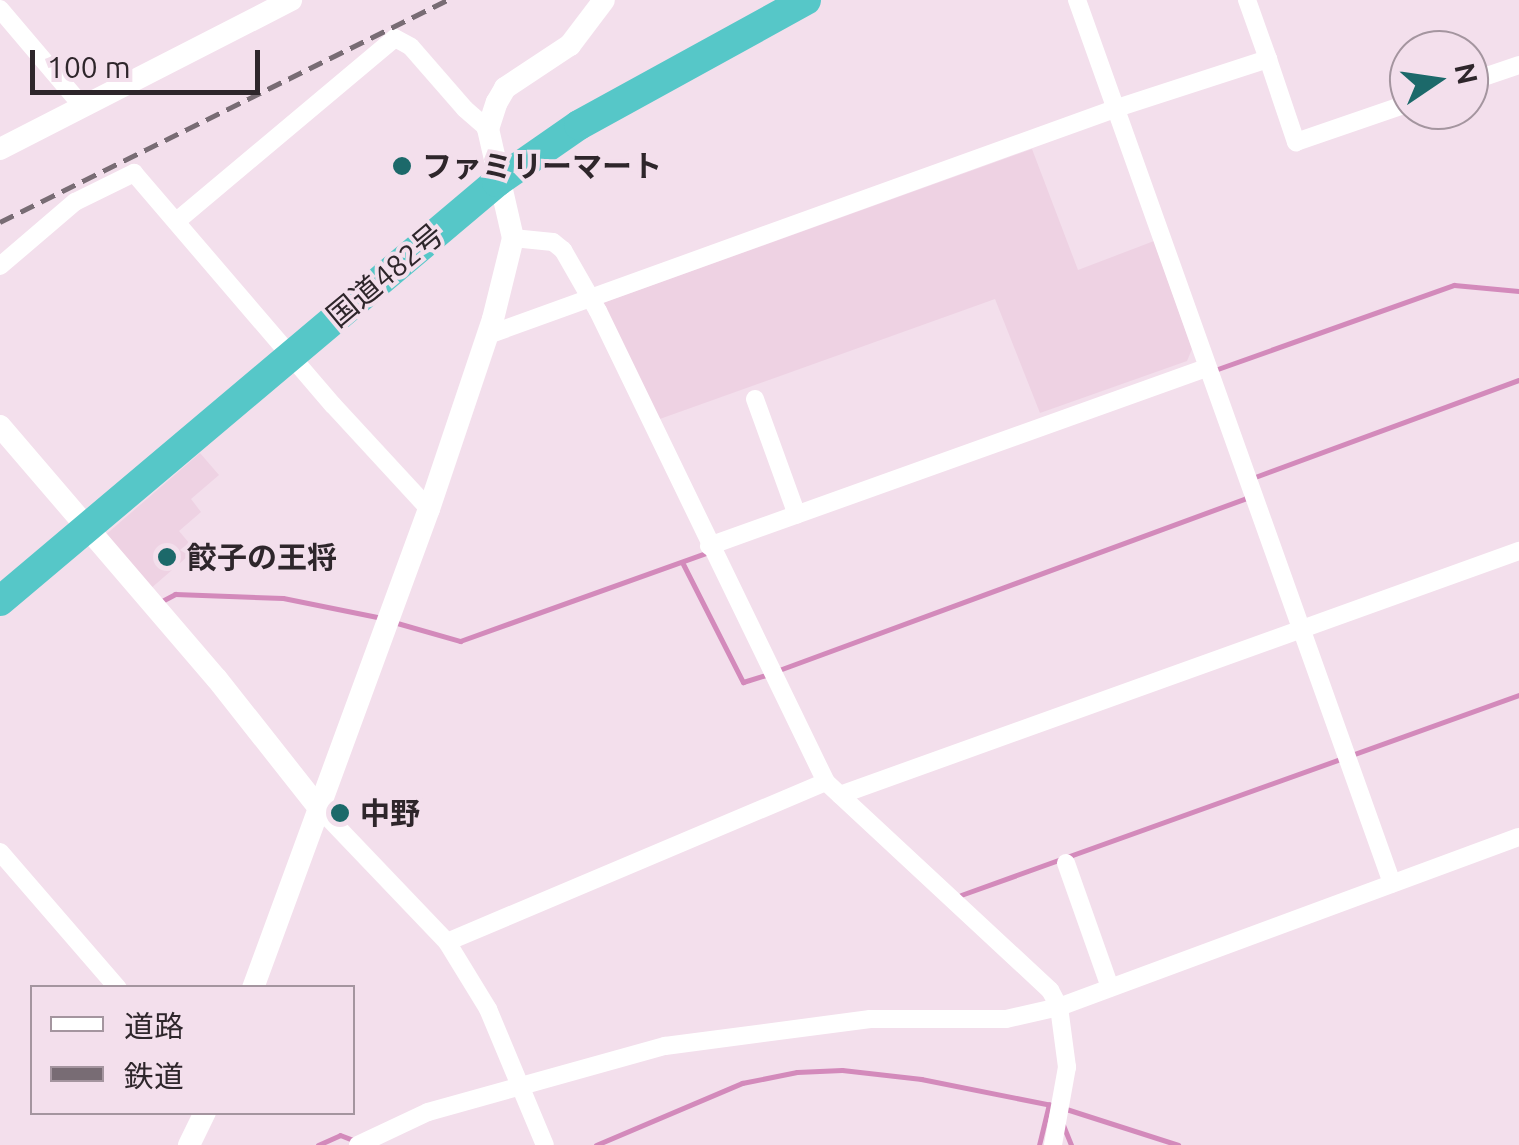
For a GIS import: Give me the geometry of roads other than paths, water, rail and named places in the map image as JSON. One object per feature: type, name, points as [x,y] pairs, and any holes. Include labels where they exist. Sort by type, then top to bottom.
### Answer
[{"type":"highway","name":"国道482号","points":[[0,601],[498,182],[579,125],[806,0]]},
{"type":"street","points":[[1077,0],[1392,884]]},
{"type":"street","points":[[1247,0],[1296,142],[1389,110]]},
{"type":"street","points":[[488,129],[505,88],[570,45],[607,1]]},
{"type":"street","points":[[0,149],[277,3]]},
{"type":"street","points":[[0,9],[82,108]]},
{"type":"street","points":[[178,220],[395,38],[411,46],[488,129],[513,238],[488,336],[429,509],[254,985]]},
{"type":"street","points":[[488,336],[1117,108],[1268,59]]},
{"type":"street","points":[[1489,75],[1519,65]]},
{"type":"street","points":[[0,266],[75,202],[134,173],[292,352],[333,405],[429,509]]},
{"type":"street","points":[[513,238],[553,242],[563,250],[588,300],[598,311],[708,546],[833,788],[1050,990],[1060,1007],[1067,1067],[1053,1145]]},
{"type":"street","points":[[708,546],[1206,368]]},
{"type":"street","points":[[756,399],[796,515]]},
{"type":"street","points":[[0,426],[319,808],[447,942],[488,1009],[545,1145]]},
{"type":"street","points":[[447,942],[833,788],[1302,630],[1519,551]]},
{"type":"street","points":[[358,1145],[428,1112],[665,1046],[870,1018],[1006,1019],[1060,1007],[1519,838]]},
{"type":"street","points":[[0,852],[115,985]]},
{"type":"street","points":[[1066,863],[1110,987]]},
{"type":"street","points":[[189,1145],[204,1115]]},
{"type":"waterway","points":[[1212,371],[1454,285],[1519,291]]},
{"type":"waterway","points":[[1255,477],[1519,380]]},
{"type":"waterway","points":[[779,670],[1246,498],[1248,492]]},
{"type":"waterway","points":[[397,623],[460,641],[708,552]]},
{"type":"waterway","points":[[682,562],[743,682],[769,674]]},
{"type":"waterway","points":[[162,601],[175,594],[283,598],[382,618]]},
{"type":"waterway","points":[[961,895],[1519,695]]},
{"type":"waterway","points":[[596,1145],[742,1083],[797,1072],[842,1070],[921,1079],[1056,1106]]},
{"type":"waterway","points":[[1039,1145],[1049,1104]]},
{"type":"waterway","points":[[1063,1108],[1178,1145]]},
{"type":"waterway","points":[[1063,1125],[1071,1145]]},
{"type":"waterway","points":[[318,1145],[340,1135],[356,1141]]},
{"type":"railway","points":[[0,222],[448,0]]},
{"type":"place","name":"ファミリーマート","points":[[402,166]]},
{"type":"place","name":"餃子の王将","points":[[167,557]]},
{"type":"place","name":"中野","points":[[340,813]]}]
